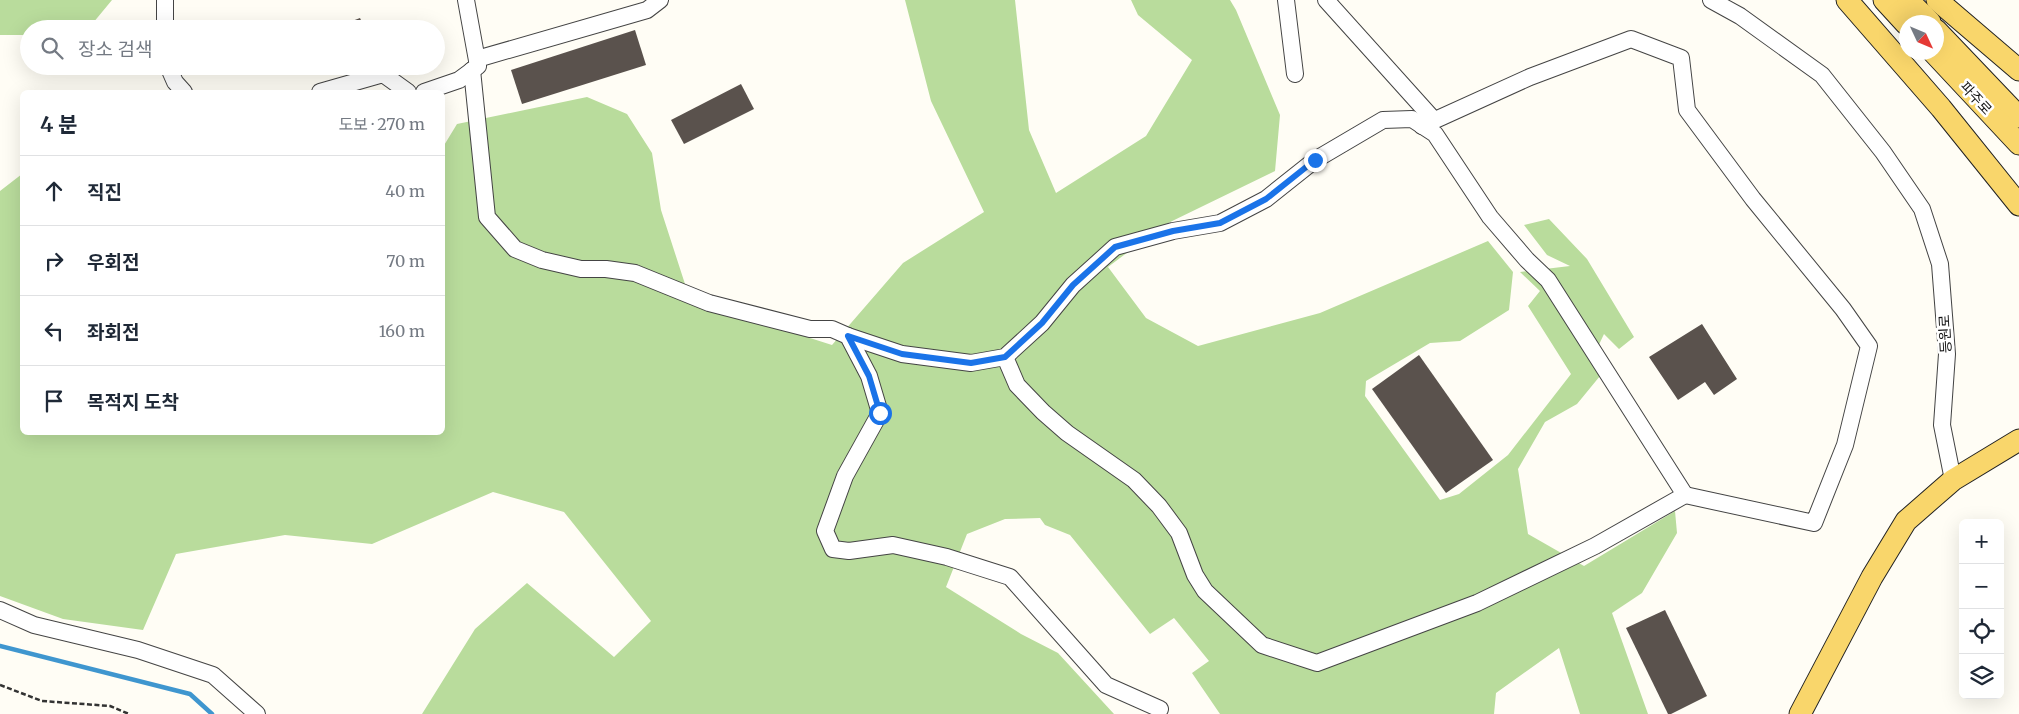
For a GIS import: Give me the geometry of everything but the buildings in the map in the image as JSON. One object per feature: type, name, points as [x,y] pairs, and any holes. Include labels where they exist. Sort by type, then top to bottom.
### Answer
[{"type":"main road","points":[[1848,0],[1941,108],[2019,205]]},
{"type":"main road","points":[[1884,0],[1899,16]]},
{"type":"main road","points":[[1908,0],[1923,15]]},
{"type":"main road","points":[[1936,0],[2019,70]]},
{"type":"main road","name":"파주로","points":[[1944,38],[2019,117]]},
{"type":"main road","name":"파주로","points":[[1940,60],[2019,144]]},
{"type":"main road","points":[[1800,714],[1872,577],[1906,521],[1952,480],[2019,440]]},
{"type":"street","points":[[165,0],[165,20]]},
{"type":"street","points":[[466,0],[476,65],[487,217],[515,249],[542,260],[581,269],[606,269],[635,273],[709,304],[810,329],[832,329],[902,354],[971,363],[1005,357],[1042,323],[1073,285],[1115,247],[1173,231],[1220,223],[1266,199],[1315,160],[1383,120],[1412,119],[1428,123],[1530,77],[1630,39],[1680,58],[1687,110],[1753,199],[1843,309],[1869,346],[1845,445],[1814,523],[1685,495],[1595,546],[1477,603],[1317,663],[1262,645],[1205,591],[1195,575],[1180,534],[1159,506],[1134,480],[1067,432],[1044,412],[1017,384],[1005,357]]},
{"type":"street","points":[[430,90],[459,80],[476,65],[647,10],[660,0]]},
{"type":"street","points":[[1286,0],[1295,74]]},
{"type":"street","points":[[1326,0],[1428,123],[1490,217],[1527,260],[1548,280],[1685,495]]},
{"type":"street","name":"등원로","points":[[1711,0],[1740,16],[1822,75],[1883,152],[1922,209],[1940,264],[1947,354],[1942,425],[1952,480]]},
{"type":"street","points":[[172,75],[182,90]]},
{"type":"street","points":[[327,90],[380,75]]},
{"type":"street","points":[[384,75],[405,90]]},
{"type":"street","points":[[848,336],[869,376],[880,413],[845,476],[825,531],[833,549],[849,551],[893,545],[947,557],[1010,577],[1106,685],[1160,709]]},
{"type":"street","points":[[0,610],[34,624],[138,650],[213,675],[257,714]]},
{"type":"path","points":[[0,685],[42,701],[110,706],[129,714]]},
{"type":"green space","points":[[0,0],[112,0],[95,20],[20,20],[20,35],[0,35]]},
{"type":"green space","points":[[905,0],[1015,0],[1029,130],[1056,193],[1146,136],[1192,60],[1138,15],[1131,0],[1230,0],[1236,10],[1280,115],[1275,171],[1164,225],[1108,267],[1146,318],[1198,346],[1320,313],[1488,241],[1513,272],[1509,310],[1460,341],[1430,343],[1366,381],[1365,396],[1440,500],[1459,494],[1508,455],[1571,374],[1528,306],[1540,291],[1520,272],[1570,266],[1547,255],[1524,225],[1549,219],[1587,259],[1634,337],[1619,349],[1604,334],[1596,351],[1600,376],[1577,404],[1545,422],[1518,469],[1528,534],[1584,566],[1675,511],[1677,533],[1642,593],[1612,613],[1648,714],[1580,714],[1559,648],[1496,693],[1494,714],[1220,714],[1192,673],[1209,661],[1174,618],[1150,634],[1070,535],[1045,525],[1040,518],[1005,519],[967,534],[946,587],[1021,634],[1058,653],[1114,714],[422,714],[475,629],[527,583],[614,657],[651,621],[564,512],[493,492],[372,544],[285,535],[176,554],[143,630],[63,619],[0,596],[0,191],[20,176],[20,435],[445,435],[445,144],[457,124],[587,97],[627,114],[652,153],[661,210],[685,284],[744,317],[832,345],[903,263],[984,212],[931,101]]},
{"type":"waterway","points":[[0,646],[190,694],[212,714]]},
{"type":"route","points":[[880,413],[869,376],[848,336],[902,354],[971,363],[1005,357],[1042,323],[1073,285],[1115,247],[1173,231],[1220,223],[1266,199],[1315,160]]}]
